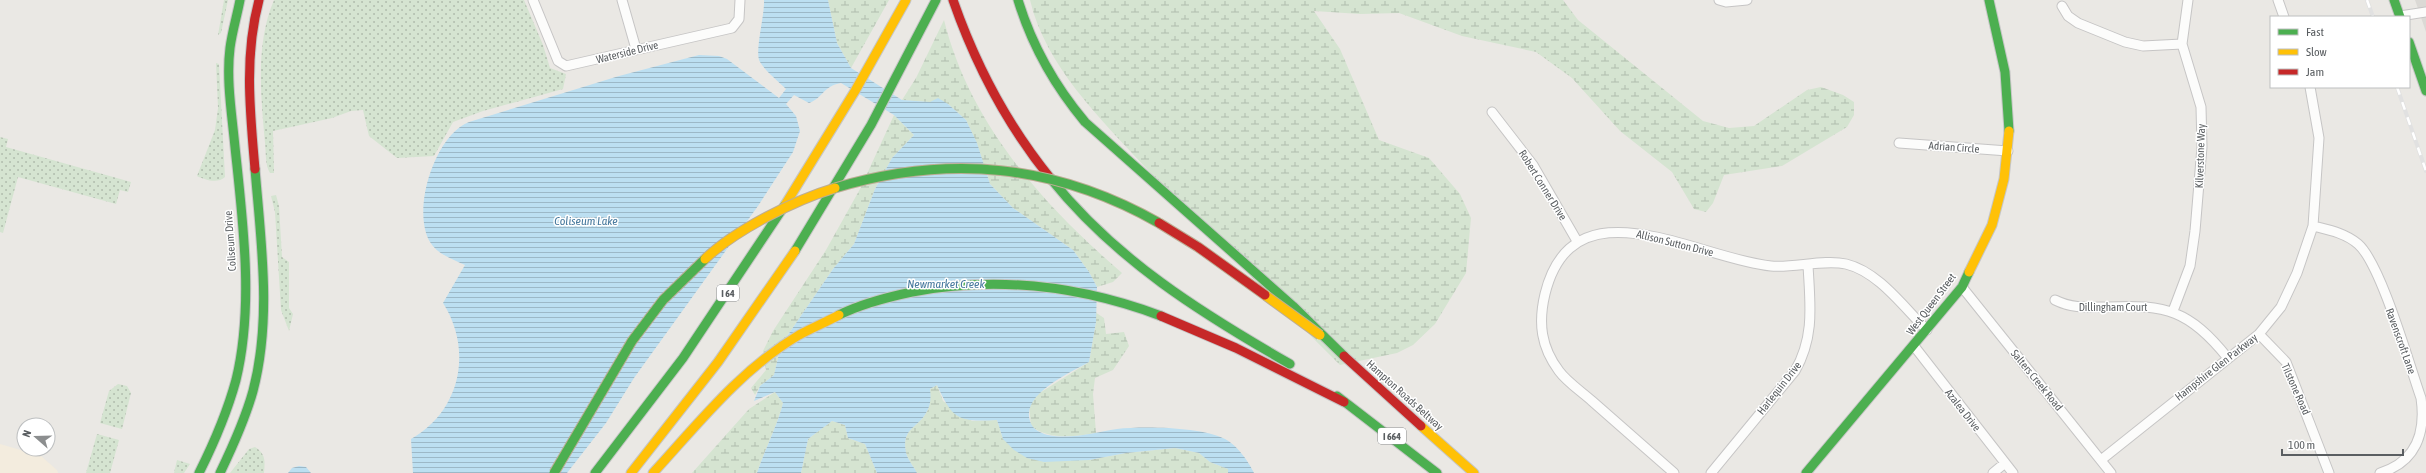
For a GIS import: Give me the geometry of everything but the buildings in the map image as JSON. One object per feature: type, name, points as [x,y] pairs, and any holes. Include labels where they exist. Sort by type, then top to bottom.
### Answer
[{"type":"main road","name":"Coliseum Drive","points":[[199,473],[214,445],[232,399],[239,371],[244,330],[245,288],[229,77],[230,48],[240,0]]},
{"type":"main road","points":[[220,473],[241,430],[249,405],[257,376],[264,329],[262,272],[248,80],[249,46],[258,0]]},
{"type":"main road","name":"I 64","points":[[595,473],[646,409],[701,334],[813,162],[869,68],[906,0]]},
{"type":"main road","points":[[632,473],[709,373],[786,266],[880,108],[936,0]]},
{"type":"main road","points":[[952,0],[961,26],[989,88],[1016,133],[1070,203],[1109,242],[1185,301],[1323,383],[1344,402]]},
{"type":"main road","points":[[1018,0],[1030,35],[1042,61],[1066,99],[1085,122],[1294,306],[1320,335]]},
{"type":"main road","name":"West Queen Street","points":[[1806,473],[1962,287],[1992,225],[2004,179],[2008,151],[2009,99],[2000,45],[1989,0]]},
{"type":"main road","points":[[2394,0],[2400,16]]},
{"type":"main road","points":[[2410,45],[2426,91]]},
{"type":"main road","points":[[554,473],[625,351],[664,299],[703,260],[742,231],[778,210],[827,188],[876,175],[926,167],[988,167],[1041,176],[1090,190],[1143,214],[1204,250],[1320,335]]},
{"type":"main road","points":[[653,473],[722,398],[757,364],[806,333],[838,316],[889,297],[943,285],[989,282],[1032,283],[1072,290],[1125,303],[1220,341],[1344,402]]},
{"type":"main road","name":"Hampton Roads Beltway","points":[[1320,335],[1474,473]]},
{"type":"main road","name":"I 664","points":[[1344,402],[1399,442],[1437,473]]},
{"type":"street","name":"Waterside Drive","points":[[533,0],[558,61],[562,64],[572,66],[636,49],[732,28],[739,19],[740,0]]},
{"type":"street","points":[[1719,0],[1726,2],[1747,0]]},
{"type":"street","name":"Kilverstone Way","points":[[2173,311],[2190,266],[2196,231],[2202,147],[2201,107],[2182,44],[2188,0]]},
{"type":"street","points":[[2278,0],[2284,16]]},
{"type":"street","points":[[623,1],[636,49]]},
{"type":"street","points":[[2062,6],[2068,16],[2078,23],[2126,42],[2143,46],[2182,44]]},
{"type":"street","points":[[2400,16],[2426,12]]},
{"type":"street","name":"Hampshire Glen Parkway","points":[[2101,460],[2227,357],[2259,334],[2281,307],[2297,273],[2313,226],[2319,138],[2310,88]]},
{"type":"street","name":"Robert Conner Drive","points":[[1492,112],[1533,164],[1577,241]]},
{"type":"street","name":"Adrian Circle","points":[[1899,143],[2008,151]]},
{"type":"street","name":"Ravenscroft Lane","points":[[2313,226],[2348,236],[2358,244],[2374,265],[2421,398],[2425,415],[2423,430],[2417,444],[2400,464],[2380,473]]},
{"type":"street","name":"Allison Sutton Drive","points":[[1674,473],[1560,372],[1544,346],[1540,315],[1546,287],[1561,258],[1577,241],[1605,232],[1636,232],[1771,266],[1846,264],[1873,277],[1927,330]]},
{"type":"street","name":"Harlequin Drive","points":[[1711,473],[1795,372],[1805,354],[1811,320],[1808,265]]},
{"type":"street","name":"Salters Creek Road","points":[[1962,287],[2111,473]]},
{"type":"street","name":"Dillingham Court","points":[[2055,300],[2078,308],[2134,305],[2173,311],[2199,328],[2214,341],[2227,357]]},
{"type":"street","name":"Tilstone Road","points":[[2259,334],[2286,362],[2329,473]]},
{"type":"street","name":"Azalea Drive","points":[[1914,346],[2013,473]]},
{"type":"street","points":[[1994,473],[2005,463]]},
{"type":"shaded area","points":[[2415,0],[2426,0],[2426,32]]},
{"type":"shaded area","points":[[0,444],[16,449],[16,457],[42,457],[57,470],[58,473],[0,473]]},
{"type":"green space","points":[[224,0],[228,0],[221,33],[218,35]]},
{"type":"green space","points":[[274,0],[524,0],[543,45],[550,68],[566,74],[563,89],[483,111],[453,122],[434,156],[397,158],[369,136],[363,110],[351,111],[332,118],[273,131],[274,173],[270,173],[267,167],[266,159],[261,71],[264,34]]},
{"type":"green space","points":[[828,0],[889,0],[851,68],[837,43]]},
{"type":"green space","points":[[1030,0],[1563,0],[1578,20],[1703,121],[1729,128],[1754,126],[1807,90],[1821,87],[1843,95],[1854,102],[1854,115],[1847,127],[1782,166],[1724,175],[1713,203],[1706,212],[1694,209],[1672,172],[1620,131],[1572,78],[1536,52],[1462,36],[1399,13],[1360,14],[1314,11],[1340,49],[1379,140],[1429,158],[1460,194],[1471,218],[1466,273],[1435,324],[1413,345],[1397,353],[1340,365],[1193,217],[1110,130],[1093,110],[1062,69],[1048,47]]},
{"type":"green space","points":[[944,20],[956,58],[972,94],[991,128],[1013,160],[1038,190],[1093,247],[1122,273],[1113,282],[1097,287],[1089,272],[1073,250],[1013,208],[990,184],[977,144],[966,120],[948,104],[902,100],[916,78]]},
{"type":"green space","points":[[216,63],[219,64],[225,177],[215,181],[197,176],[215,130],[218,108]]},
{"type":"green space","points":[[894,115],[914,135],[892,158],[875,189],[854,244],[833,269],[781,345],[774,375],[760,386],[755,395],[751,388],[766,370],[763,351],[773,331],[826,250],[860,189]]},
{"type":"green space","points":[[0,137],[8,139],[6,147],[131,182],[128,192],[120,190],[116,204],[18,177],[3,233],[0,232]]},
{"type":"green space","points":[[276,195],[279,206],[282,257],[289,262],[289,308],[293,314],[289,331],[281,310],[275,212],[271,196]]},
{"type":"green space","points":[[1095,312],[1104,318],[1106,334],[1124,332],[1129,346],[1113,370],[1095,378],[1093,394],[1096,433],[1079,436],[1046,434],[1031,426],[1029,406],[1038,394],[1089,362],[1096,322]]},
{"type":"green space","points":[[118,384],[127,386],[131,393],[122,429],[100,423],[109,391]]},
{"type":"green space","points":[[937,385],[943,401],[972,421],[997,420],[1003,439],[1089,460],[1126,453],[1175,448],[1199,453],[1210,462],[1228,469],[1228,473],[917,473],[906,453],[906,438],[911,429],[923,418],[928,410],[930,389]]},
{"type":"green space","points":[[775,392],[783,403],[778,421],[757,473],[692,473],[749,409]]},
{"type":"green space","points":[[832,421],[845,425],[848,438],[865,444],[877,473],[801,473],[808,439]]},
{"type":"green space","points":[[97,434],[119,440],[110,473],[86,473]]},
{"type":"green space","points":[[255,447],[263,455],[265,465],[264,473],[230,473],[249,449]]},
{"type":"green space","points":[[177,460],[190,464],[184,473],[174,473]]},
{"type":"water","points":[[764,0],[828,0],[837,43],[851,68],[902,100],[930,102],[938,98],[948,104],[966,120],[977,143],[990,184],[1013,208],[1073,250],[1089,272],[1097,287],[1096,322],[1089,362],[1060,378],[1040,393],[1033,402],[1029,411],[1030,421],[1034,428],[1039,432],[1048,435],[1066,437],[1117,429],[1142,428],[1172,428],[1202,432],[1225,439],[1234,445],[1242,454],[1254,473],[1228,473],[1228,469],[1210,462],[1199,453],[1175,448],[1126,453],[1089,460],[1044,462],[1027,458],[1014,450],[1003,439],[997,420],[984,421],[965,419],[953,412],[948,406],[937,385],[930,389],[928,410],[923,418],[911,429],[906,438],[906,453],[917,473],[877,473],[865,444],[848,438],[845,425],[832,421],[808,439],[801,473],[757,473],[778,421],[783,403],[775,392],[754,401],[760,386],[774,375],[781,345],[833,269],[854,244],[875,189],[892,158],[914,135],[894,115],[841,83],[830,87],[814,101],[809,103],[794,95],[786,104],[796,116],[800,131],[793,152],[758,206],[634,378],[606,423],[567,473],[413,473],[411,439],[428,427],[441,413],[451,396],[457,378],[459,359],[458,340],[452,321],[443,303],[465,265],[445,256],[433,246],[425,228],[423,212],[425,193],[430,175],[437,157],[446,142],[457,130],[469,122],[619,76],[699,55],[719,56],[727,59],[779,98],[786,89],[765,69],[758,57]]},
{"type":"water","points":[[299,466],[306,467],[311,473],[288,473],[292,468]]},
{"type":"railway","points":[[2367,0],[2373,16]]},
{"type":"railway","points":[[2397,88],[2426,171]]},
{"type":"traffic: fast","points":[[199,473],[220,428],[229,404],[236,380],[245,323],[246,294],[244,235],[230,98],[229,72],[231,42],[240,0]]},
{"type":"traffic: fast","points":[[795,251],[871,125],[936,0]]},
{"type":"traffic: fast","points":[[1018,0],[1030,33],[1045,64],[1063,94],[1085,122],[1293,306],[1344,356]]},
{"type":"traffic: fast","points":[[1989,0],[2005,72],[2009,131]]},
{"type":"traffic: fast","points":[[2394,0],[2400,16]]},
{"type":"traffic: fast","points":[[2410,45],[2426,91]]},
{"type":"traffic: fast","points":[[220,473],[250,402],[259,364],[264,308],[262,252],[255,169]]},
{"type":"traffic: fast","points":[[835,188],[877,177],[919,171],[960,169],[1001,171],[1041,177],[1081,188],[1120,203],[1159,223]]},
{"type":"traffic: fast","points":[[1051,179],[1076,208],[1103,235],[1132,260],[1192,304],[1224,325],[1290,364]]},
{"type":"traffic: fast","points":[[595,473],[683,358],[785,205]]},
{"type":"traffic: fast","points":[[554,473],[632,341],[663,300],[705,259]]},
{"type":"traffic: fast","points":[[1806,473],[1962,287],[1969,272]]},
{"type":"traffic: fast","points":[[839,315],[856,307],[875,301],[912,292],[944,287],[1007,285],[1038,287],[1100,297],[1161,316]]},
{"type":"traffic: fast","points":[[1337,396],[1437,473]]},
{"type":"traffic: slow","points":[[785,205],[855,91],[906,0]]},
{"type":"traffic: slow","points":[[1969,272],[1992,225],[2004,179],[2009,131]]},
{"type":"traffic: slow","points":[[705,259],[732,237],[766,217],[802,200],[835,188]]},
{"type":"traffic: slow","points":[[631,473],[718,362],[795,251]]},
{"type":"traffic: slow","points":[[1265,295],[1320,335]]},
{"type":"traffic: slow","points":[[653,473],[703,417],[758,364],[799,335],[839,315]]},
{"type":"traffic: slow","points":[[1421,426],[1474,473]]},
{"type":"traffic: jam","points":[[255,169],[250,105],[250,63],[251,42],[259,0]]},
{"type":"traffic: jam","points":[[953,0],[972,48],[994,94],[1020,138],[1051,179]]},
{"type":"traffic: jam","points":[[1159,223],[1198,247],[1265,295]]},
{"type":"traffic: jam","points":[[1161,316],[1236,348],[1344,402]]},
{"type":"traffic: jam","points":[[1344,356],[1421,426]]},
{"type":"water label","name":"Coliseum Lake","points":[[586,221]]},
{"type":"water label","name":"Newmarket Creek","points":[[946,284]]}]
